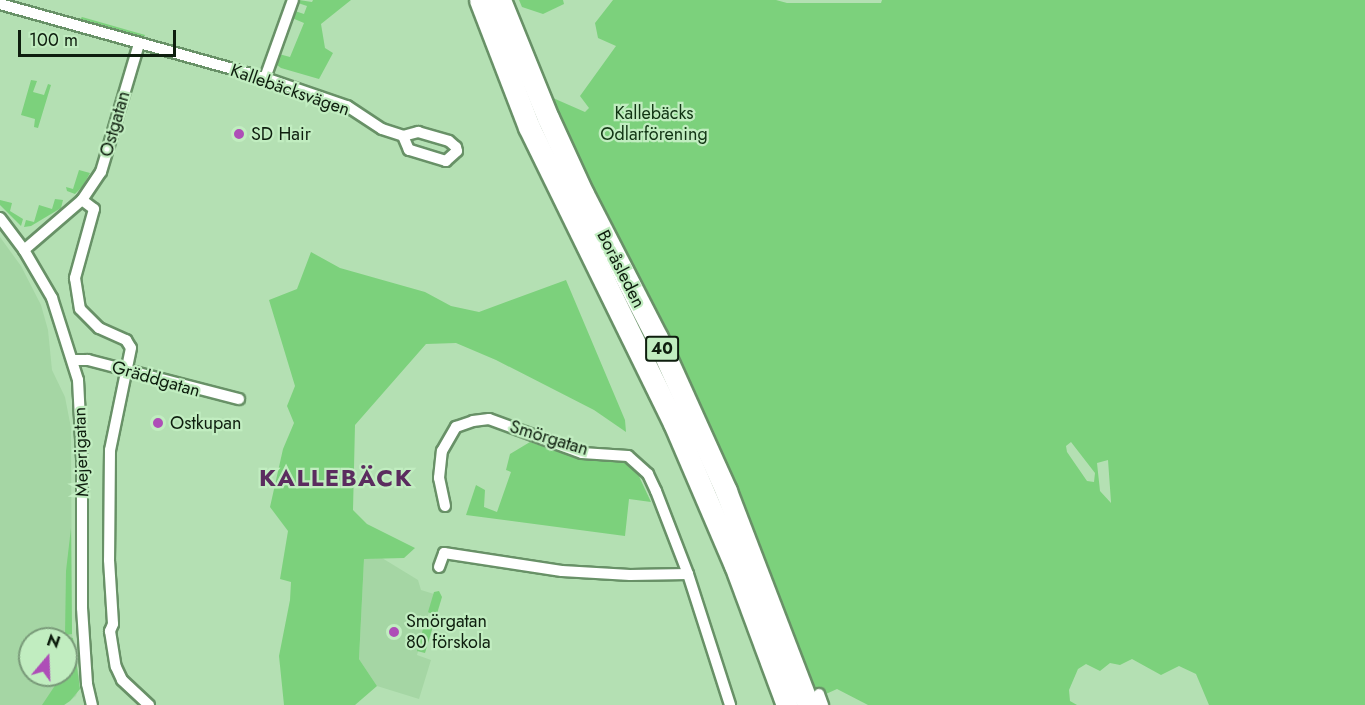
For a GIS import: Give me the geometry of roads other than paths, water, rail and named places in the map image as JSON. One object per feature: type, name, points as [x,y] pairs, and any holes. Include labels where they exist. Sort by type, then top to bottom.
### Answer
[{"type":"highway","name":"Boråsleden","points":[[480,0],[529,127],[683,444],[735,565],[787,705]]},
{"type":"highway","name":"Boråsleden","points":[[500,0],[573,173],[657,338],[722,481],[814,699]]},
{"type":"street","points":[[265,78],[293,0]]},
{"type":"street","name":"Kallebäcksvägen","points":[[0,4],[13,4],[139,44],[265,78],[347,106],[382,129],[403,136]]},
{"type":"street","name":"Ostgatan","points":[[24,250],[82,200],[102,168],[139,44]]},
{"type":"street","points":[[82,200],[94,209],[75,278],[80,309],[91,321],[130,344],[128,370]]},
{"type":"street","name":"Mejerigatan","points":[[0,218],[24,250],[52,298],[74,360],[81,417],[84,642],[92,705]]},
{"type":"street","name":"Gräddgatan","points":[[74,360],[88,360],[239,399]]},
{"type":"street","name":"Mejerigatan","points":[[128,370],[110,450],[109,560],[113,624],[110,631],[116,667],[122,680],[148,705]]},
{"type":"street","name":"Smörgatan","points":[[444,506],[439,478],[442,451],[456,427],[473,421],[489,419],[582,453],[628,456],[648,474],[688,574],[730,705]]},
{"type":"street","points":[[440,567],[444,553],[562,571],[630,575],[688,574]]},
{"type":"street","points":[[814,699],[823,705]]},
{"type":"place","name":"SD Hair","points":[[239,134]]},
{"type":"place","name":"Ostkupan","points":[[158,423]]},
{"type":"place","name":"Smörgatan 80 förskola","points":[[394,632]]},
{"type":"district","name":"KALLEBÄCK","points":[[336,478]]},
{"type":"park label","name":"Kallebäcks Odlarförening","points":[[654,124]]}]
